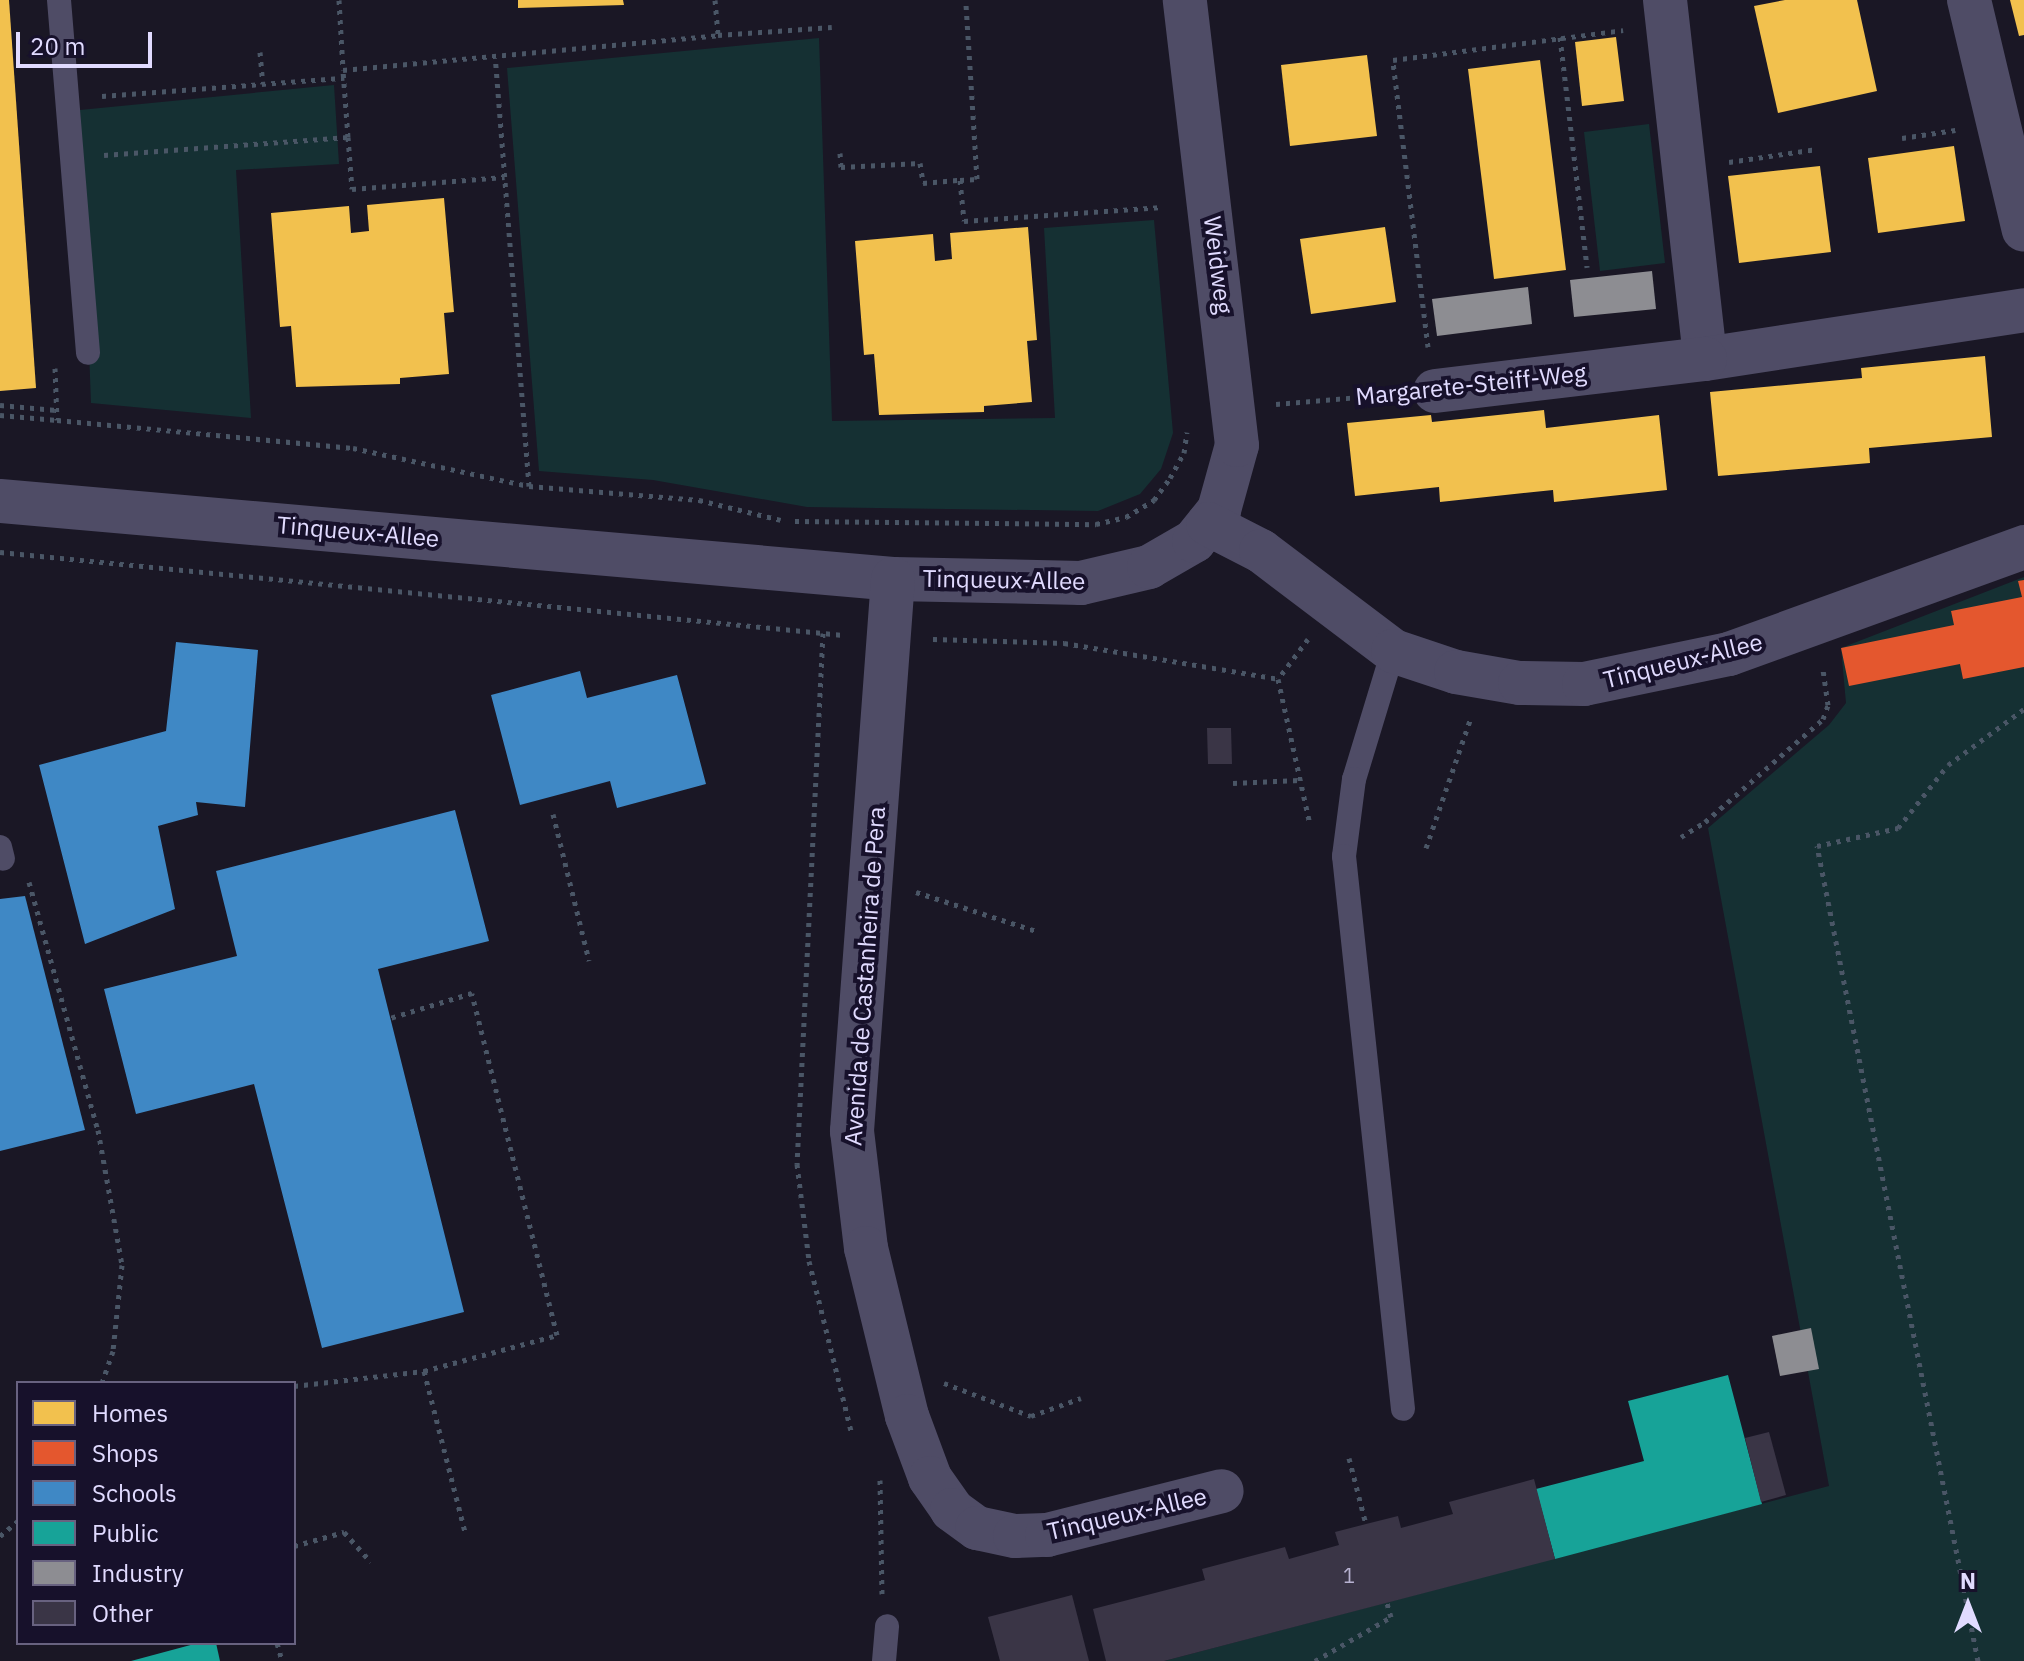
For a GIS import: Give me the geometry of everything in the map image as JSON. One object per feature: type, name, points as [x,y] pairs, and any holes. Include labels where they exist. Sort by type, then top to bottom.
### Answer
[{"type":"street","name":"Weidweg","points":[[1185,0],[1235,407],[1237,445],[1231,479],[1208,524]]},
{"type":"street","points":[[1969,0],[2018,173],[2024,230]]},
{"type":"street","points":[[1667,12],[1705,359]]},
{"type":"street","name":"Margarete-Steiff-Weg","points":[[1435,391],[1705,359],[2024,310]]},
{"type":"street","name":"Tinqueux-Allee","points":[[0,501],[893,579],[1081,583],[1116,579],[1173,556],[1208,524],[1261,551],[1393,651],[1485,677],[1520,683],[1597,682],[1729,654],[2024,547]]},
{"type":"street","name":"Avenida de Castanheira de Pera","points":[[893,579],[852,1131],[855,1186],[907,1416]]},
{"type":"street","name":"Tinqueux-Allee","points":[[907,1416],[930,1478],[952,1510],[977,1528],[1015,1536],[1047,1535],[1222,1491]]},
{"type":"lane","points":[[59,0],[88,353]]},
{"type":"lane","points":[[1393,651],[1354,779],[1344,856],[1403,1409]]},
{"type":"lane","points":[[884,1619],[884,1661]]},
{"type":"path","points":[[339,0],[352,189],[505,177]]},
{"type":"path","points":[[715,0],[718,35]]},
{"type":"path","points":[[840,153],[841,167],[920,163],[923,183],[977,179],[966,4]]},
{"type":"path","points":[[1435,391],[1393,60],[1560,37],[1667,12]]},
{"type":"path","points":[[343,70],[832,27]]},
{"type":"path","points":[[1560,37],[1587,267]]},
{"type":"path","points":[[260,52],[263,84]]},
{"type":"path","points":[[495,58],[529,486]]},
{"type":"path","points":[[67,99],[344,78]]},
{"type":"path","points":[[72,157],[348,137]]},
{"type":"path","points":[[1684,169],[1817,149]]},
{"type":"path","points":[[960,180],[964,221],[1170,206]]},
{"type":"path","points":[[57,420],[54,352],[88,353]]},
{"type":"path","name":"Margarete-Steiff-Weg","points":[[1235,407],[1435,391]]},
{"type":"path","points":[[0,405],[56,410]]},
{"type":"path","points":[[0,415],[353,448],[529,486],[699,500],[780,520],[1096,524],[1126,517],[1154,500],[1184,453],[1188,415]]},
{"type":"path","points":[[0,552],[891,638],[1064,643],[1278,679],[1312,841]]},
{"type":"path","points":[[1681,837],[1705,822],[1823,719],[1828,705],[1817,624]]},
{"type":"path","points":[[1426,848],[1485,677]]},
{"type":"path","points":[[1978,1661],[1817,846],[1898,828],[1948,765],[2024,709]]},
{"type":"path","points":[[1233,783],[1300,780]]},
{"type":"path","points":[[553,814],[589,961]]},
{"type":"path","points":[[2,853],[21,855],[98,1130],[122,1265],[113,1351],[103,1381]]},
{"type":"path","points":[[870,875],[1036,931]]},
{"type":"path","points":[[296,1386],[424,1371],[557,1335],[472,993],[390,1018]]},
{"type":"path","points":[[894,1364],[1031,1416],[1081,1398]]},
{"type":"path","points":[[424,1371],[465,1532]]},
{"type":"path","points":[[1349,1458],[1366,1524]]},
{"type":"path","points":[[880,1470],[884,1619]]},
{"type":"path","points":[[0,1536],[16,1523]]},
{"type":"path","points":[[296,1545],[344,1532],[371,1562]]},
{"type":"path","points":[[1315,1661],[1391,1617],[1387,1603]]},
{"type":"green space","points":[[819,38],[832,421],[1055,418],[1044,228],[1154,220],[1173,433],[1161,469],[1140,494],[1098,511],[807,507],[653,480],[539,471],[507,68]]},
{"type":"green space","points":[[334,85],[339,164],[236,170],[251,418],[91,403],[80,110]]},
{"type":"green space","points":[[1649,124],[1665,263],[1600,271],[1584,132]]},
{"type":"green space","points":[[2024,577],[2024,1661],[1164,1661],[1829,1486],[1708,828],[1829,725],[1846,703],[1841,648]]},
{"type":"building: Homes","points":[[0,0],[9,0],[36,388],[0,391]]},
{"type":"building: Homes","points":[[518,0],[623,0],[624,5],[518,8]]},
{"type":"building: Homes","points":[[1785,0],[1857,0],[1877,91],[1778,113],[1754,6]]},
{"type":"building: Homes","points":[[2010,0],[2024,0],[2024,35],[2019,36]]},
{"type":"building: Homes","points":[[1616,37],[1624,101],[1582,106],[1575,42]]},
{"type":"building: Homes","points":[[1367,55],[1377,136],[1290,146],[1281,65]]},
{"type":"building: Homes","points":[[1540,60],[1566,270],[1494,279],[1468,69]]},
{"type":"building: Homes","points":[[1954,146],[1965,221],[1878,233],[1868,158]]},
{"type":"building: Homes","points":[[1820,166],[1831,252],[1739,263],[1728,176]]},
{"type":"building: Homes","points":[[444,198],[454,312],[444,313],[449,374],[400,378],[400,384],[296,387],[291,326],[280,327],[271,213],[349,206],[351,233],[369,231],[367,205]]},
{"type":"building: Homes","points":[[1028,227],[1037,340],[1027,341],[1032,402],[984,406],[984,412],[879,415],[874,354],[864,355],[855,241],[933,234],[935,261],[952,259],[950,233]]},
{"type":"building: Homes","points":[[1385,227],[1396,302],[1311,314],[1300,239]]},
{"type":"building: Homes","points":[[1985,356],[1992,437],[1869,448],[1870,463],[1718,476],[1710,392],[1862,378],[1861,368]]},
{"type":"building: Homes","points":[[1544,410],[1546,428],[1659,415],[1667,490],[1554,502],[1553,490],[1440,502],[1439,487],[1355,496],[1347,423],[1431,415],[1432,422]]},
{"type":"building: Shops","points":[[2024,580],[2024,667],[1963,679],[1960,664],[1849,686],[1841,648],[1954,625],[1951,611],[2022,597],[2018,581]]},
{"type":"building: Schools","points":[[176,642],[258,650],[245,807],[196,802],[198,815],[158,826],[175,909],[85,944],[39,765],[166,731]]},
{"type":"building: Schools","points":[[580,671],[587,698],[677,675],[706,784],[617,808],[610,781],[520,805],[491,695]]},
{"type":"building: Schools","points":[[455,810],[489,941],[378,969],[464,1312],[322,1348],[254,1084],[136,1114],[104,989],[237,956],[216,871]]},
{"type":"building: Schools","points":[[25,896],[85,1130],[0,1151],[0,899]]},
{"type":"building: Public","points":[[1728,1375],[1762,1504],[1555,1559],[1536,1489],[1644,1461],[1628,1401]]},
{"type":"building: Public","points":[[191,1645],[216,1645],[220,1661],[131,1661]]},
{"type":"building: Industry","points":[[1652,271],[1656,309],[1574,317],[1570,280]]},
{"type":"building: Industry","points":[[1528,287],[1532,324],[1437,336],[1432,299]]},
{"type":"building: Industry","points":[[1811,1328],[1819,1369],[1780,1376],[1772,1336]]},
{"type":"building: Other","points":[[1207,728],[1231,728],[1232,764],[1208,764]]},
{"type":"building: Other","points":[[1769,1432],[1786,1495],[1761,1502],[1745,1438]]},
{"type":"building: Other","points":[[1534,1479],[1555,1559],[1164,1661],[1106,1661],[1093,1609],[1205,1580],[1202,1569],[1285,1547],[1289,1559],[1339,1545],[1335,1532],[1398,1516],[1401,1528],[1453,1514],[1449,1502]]},
{"type":"building: Other","points":[[1072,1595],[1089,1661],[1000,1661],[988,1617]]}]
